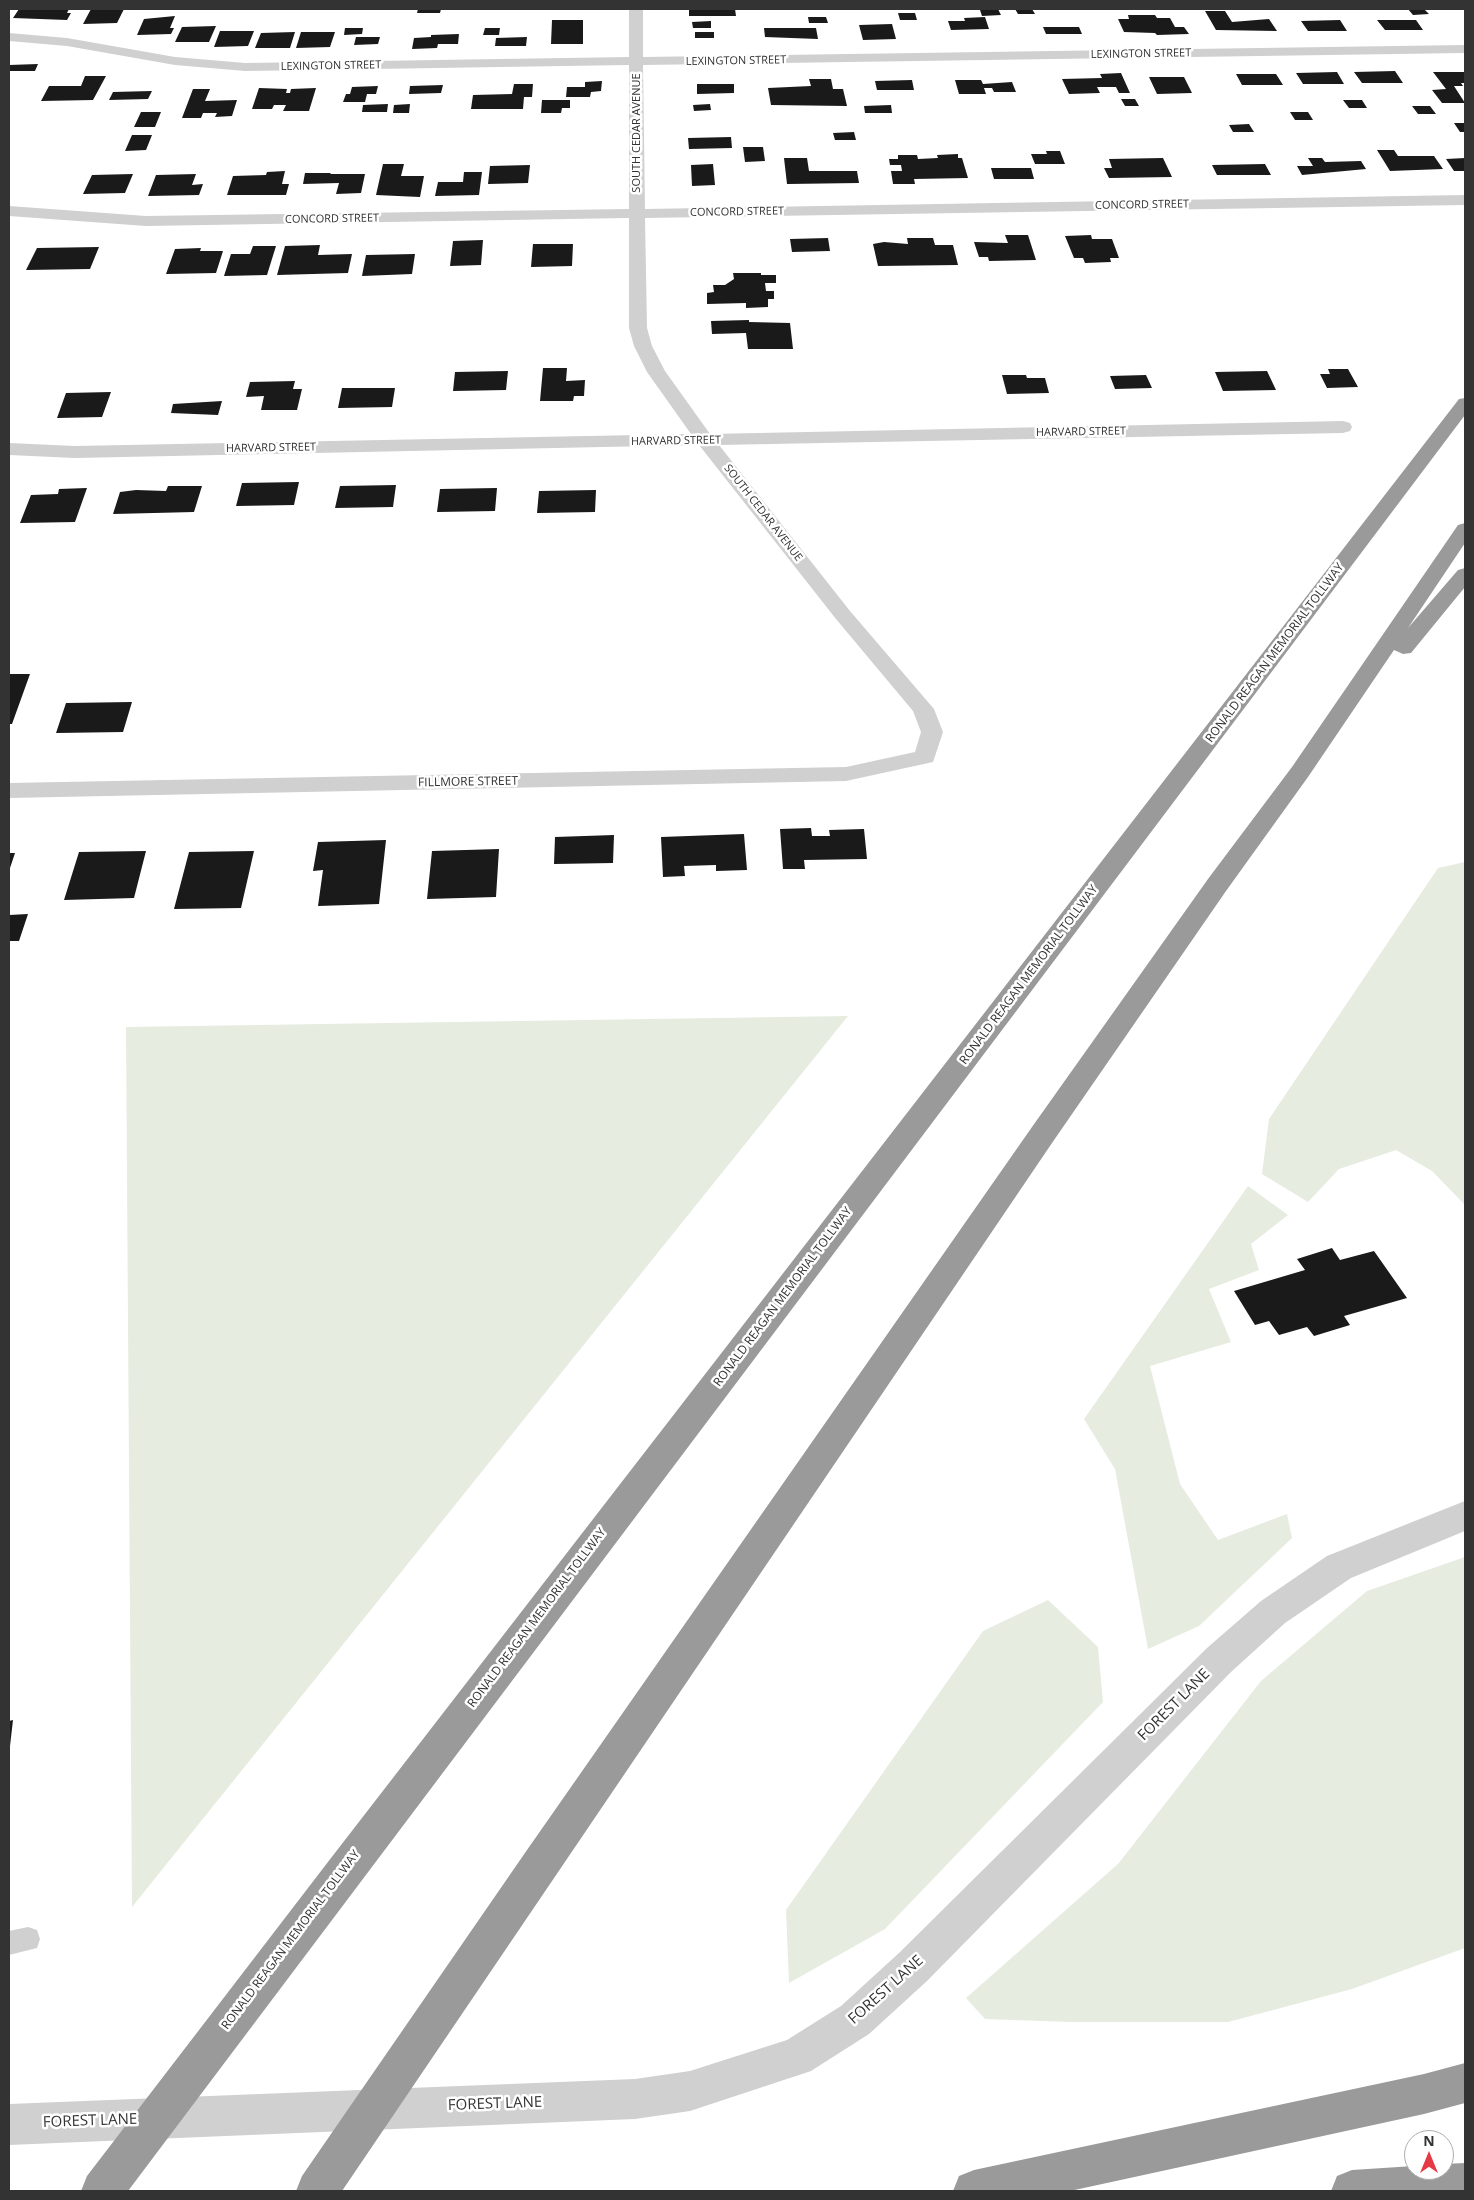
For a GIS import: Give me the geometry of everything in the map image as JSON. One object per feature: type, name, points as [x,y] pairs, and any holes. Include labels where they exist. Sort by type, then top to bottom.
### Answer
[{"type":"highway","name":"RONALD REAGAN MEMORIAL TOLLWAY","points":[[102,2191],[344,1871],[1465,403]]},
{"type":"highway","points":[[317,2191],[540,1863],[1042,1135],[1217,885],[1300,772],[1465,529]]},
{"type":"highway","points":[[1300,772],[1465,574]]},
{"type":"highway","points":[[974,2191],[1424,2094],[1465,2083]]},
{"type":"highway","points":[[1352,2191],[1465,2184]]},
{"type":"street","name":"SOUTH CEDAR AVENUE","points":[[636,9],[638,62],[638,328],[643,346],[656,372],[705,440],[842,615],[923,709],[932,732],[924,757]]},
{"type":"street","name":"LEXINGTON STREET","points":[[9,37],[78,43],[175,61],[230,67],[1465,49]]},
{"type":"street","name":"CONCORD STREET","points":[[9,211],[146,221],[187,221],[1465,200]]},
{"type":"street","name":"HARVARD STREET","points":[[9,449],[75,452],[1343,427]]},
{"type":"street","name":"FILLMORE STREET","points":[[9,791],[846,774],[924,757]]},
{"type":"street","name":"FOREST LANE","points":[[9,2125],[635,2099],[690,2091],[797,2056],[855,2020],[913,1968],[1219,1660],[1274,1612],[1339,1567],[1465,1516]]},
{"type":"shaded area","points":[[1465,862],[1465,1205],[1432,1171],[1396,1150],[1339,1169],[1308,1202],[1262,1174],[1269,1119],[1438,868]]},
{"type":"shaded area","points":[[848,1016],[132,1907],[126,1027]]},
{"type":"shaded area","points":[[1248,1186],[1288,1215],[1251,1244],[1259,1270],[1209,1289],[1231,1342],[1150,1366],[1180,1484],[1218,1540],[1287,1514],[1292,1538],[1199,1626],[1148,1649],[1115,1469],[1084,1419]]},
{"type":"shaded area","points":[[1465,1557],[1465,1948],[1352,1989],[1228,2022],[1070,2022],[985,2019],[966,1998],[1118,1864],[1261,1681],[1367,1591]]},
{"type":"shaded area","points":[[1048,1600],[1098,1647],[1103,1702],[885,1929],[789,1983],[786,1910],[983,1631]]},
{"type":"building","points":[[19,9],[69,9],[67,13],[71,13],[67,20],[13,18]]},
{"type":"building","points":[[91,9],[124,9],[117,23],[83,24]]},
{"type":"building","points":[[418,9],[441,9],[440,13],[417,13]]},
{"type":"building","points":[[689,9],[735,9],[736,16],[689,16]]},
{"type":"building","points":[[998,9],[1001,15],[982,16],[980,10]]},
{"type":"building","points":[[1015,9],[1032,9],[1035,14],[1018,14]]},
{"type":"building","points":[[1408,9],[1424,9],[1429,14],[1413,15]]},
{"type":"building","points":[[1205,11],[1225,11],[1232,22],[1269,19],[1277,31],[1216,30]]},
{"type":"building","points":[[898,13],[915,13],[917,20],[900,20]]},
{"type":"building","points":[[1128,15],[1155,15],[1157,18],[1170,18],[1175,27],[1184,27],[1189,34],[1157,35],[1155,33],[1124,32],[1118,19],[1129,19]]},
{"type":"building","points":[[175,16],[170,28],[174,28],[171,34],[137,35],[144,19]]},
{"type":"building","points":[[808,17],[826,17],[828,23],[809,23]]},
{"type":"building","points":[[985,17],[989,29],[951,30],[948,21],[965,21],[964,18]]},
{"type":"building","points":[[552,20],[583,20],[583,44],[551,44]]},
{"type":"building","points":[[1340,20],[1347,31],[1308,31],[1301,21]]},
{"type":"building","points":[[1377,20],[1416,20],[1423,30],[1385,30]]},
{"type":"building","points":[[711,21],[711,28],[693,28],[692,22]]},
{"type":"building","points":[[892,24],[896,39],[863,40],[859,25]]},
{"type":"building","points":[[216,26],[209,42],[175,42],[182,27]]},
{"type":"building","points":[[1043,27],[1079,27],[1082,34],[1046,34]]},
{"type":"building","points":[[345,28],[363,28],[362,34],[344,35]]},
{"type":"building","points":[[485,28],[500,28],[499,35],[483,35]]},
{"type":"building","points":[[764,28],[816,28],[818,39],[765,37]]},
{"type":"building","points":[[220,31],[254,31],[248,46],[214,47]]},
{"type":"building","points":[[295,32],[290,48],[255,48],[261,33]]},
{"type":"building","points":[[301,32],[335,32],[330,47],[296,48]]},
{"type":"building","points":[[695,32],[714,32],[714,38],[695,38]]},
{"type":"building","points":[[459,34],[458,44],[438,44],[437,48],[412,49],[414,38]]},
{"type":"building","points":[[356,37],[380,37],[378,44],[354,45]]},
{"type":"building","points":[[527,37],[526,46],[495,46],[496,38]]},
{"type":"building","points":[[38,64],[35,71],[9,71],[9,65]]},
{"type":"building","points":[[1395,71],[1403,83],[1362,83],[1354,72]]},
{"type":"building","points":[[1337,72],[1344,84],[1303,84],[1296,73]]},
{"type":"building","points":[[1433,72],[1465,72],[1465,83],[1461,83],[1463,86],[1454,86],[1465,103],[1442,103],[1432,90],[1446,89]]},
{"type":"building","points":[[1121,73],[1130,93],[1119,93],[1116,87],[1097,87],[1100,93],[1069,94],[1062,79],[1102,78],[1100,74]]},
{"type":"building","points":[[1236,74],[1276,74],[1283,85],[1242,85]]},
{"type":"building","points":[[85,76],[106,76],[93,100],[41,101],[49,86],[81,86]]},
{"type":"building","points":[[1149,77],[1184,77],[1192,93],[1157,94]]},
{"type":"building","points":[[809,79],[831,79],[833,89],[843,89],[847,106],[771,105],[768,88],[811,86]]},
{"type":"building","points":[[912,80],[914,90],[877,90],[875,81]]},
{"type":"building","points":[[955,80],[981,80],[983,84],[1012,82],[1016,92],[994,92],[992,88],[984,88],[986,94],[959,94]]},
{"type":"building","points":[[602,81],[601,91],[591,92],[590,97],[566,97],[567,87],[585,87],[585,82]]},
{"type":"building","points":[[514,84],[533,84],[532,97],[524,97],[523,109],[471,109],[473,95],[512,94]]},
{"type":"building","points":[[697,84],[734,84],[734,93],[697,94]]},
{"type":"building","points":[[443,85],[441,93],[409,94],[410,86]]},
{"type":"building","points":[[378,86],[376,94],[367,94],[365,102],[343,102],[346,94],[350,94],[352,87]]},
{"type":"building","points":[[259,88],[287,89],[286,93],[290,93],[291,89],[316,88],[309,111],[283,111],[286,105],[274,105],[272,109],[252,109]]},
{"type":"building","points":[[193,89],[210,89],[205,101],[237,100],[232,116],[215,117],[217,113],[203,113],[201,118],[182,118]]},
{"type":"building","points":[[152,91],[148,99],[109,100],[113,92]]},
{"type":"building","points":[[1121,99],[1135,99],[1139,106],[1125,106]]},
{"type":"building","points":[[542,100],[570,100],[570,108],[562,108],[561,113],[541,113]]},
{"type":"building","points":[[1343,100],[1362,100],[1367,108],[1349,108]]},
{"type":"building","points":[[388,104],[387,112],[362,112],[363,105]]},
{"type":"building","points":[[410,104],[409,113],[393,113],[394,105]]},
{"type":"building","points":[[710,104],[711,110],[694,111],[693,105]]},
{"type":"building","points":[[891,105],[892,113],[865,113],[864,106]]},
{"type":"building","points":[[1412,106],[1430,106],[1436,114],[1418,114]]},
{"type":"building","points":[[141,112],[161,112],[155,127],[134,127]]},
{"type":"building","points":[[1290,112],[1308,112],[1313,120],[1295,120]]},
{"type":"building","points":[[1454,123],[1465,123],[1465,132],[1460,132]]},
{"type":"building","points":[[1249,124],[1254,132],[1233,132],[1229,125]]},
{"type":"building","points":[[854,132],[856,140],[835,140],[833,133]]},
{"type":"building","points":[[132,135],[152,135],[146,150],[125,151]]},
{"type":"building","points":[[731,137],[732,148],[689,149],[688,138]]},
{"type":"building","points":[[743,147],[763,147],[765,161],[745,162]]},
{"type":"building","points":[[1377,150],[1394,150],[1398,156],[1434,156],[1443,169],[1390,171]]},
{"type":"building","points":[[1046,151],[1060,151],[1065,164],[1035,164],[1031,154],[1047,154]]},
{"type":"building","points":[[958,154],[958,158],[962,158],[968,178],[914,179],[915,184],[893,184],[891,171],[902,171],[901,165],[890,165],[889,159],[898,159],[898,155],[917,155],[918,159],[938,158],[937,155]]},
{"type":"building","points":[[784,158],[807,158],[809,171],[857,171],[859,183],[787,184]]},
{"type":"building","points":[[1163,158],[1172,177],[1109,178],[1104,168],[1112,168],[1109,159]]},
{"type":"building","points":[[1308,158],[1322,158],[1325,162],[1361,161],[1366,169],[1302,175],[1297,166],[1313,166]]},
{"type":"building","points":[[1465,158],[1465,171],[1454,171],[1446,159]]},
{"type":"building","points":[[383,164],[404,164],[401,176],[424,176],[420,197],[376,195]]},
{"type":"building","points":[[713,164],[715,185],[692,186],[691,165]]},
{"type":"building","points":[[1265,164],[1271,175],[1217,175],[1212,165]]},
{"type":"building","points":[[530,165],[528,183],[488,184],[490,166]]},
{"type":"building","points":[[991,168],[1031,168],[1034,179],[994,179]]},
{"type":"building","points":[[285,171],[282,184],[289,184],[286,195],[227,195],[233,176],[266,175],[267,172]]},
{"type":"building","points":[[464,172],[482,172],[479,195],[435,196],[438,182],[463,182]]},
{"type":"building","points":[[305,173],[365,174],[361,193],[336,194],[339,183],[303,184]]},
{"type":"building","points":[[133,174],[125,193],[83,194],[92,175]]},
{"type":"building","points":[[196,174],[192,185],[203,184],[199,195],[148,196],[156,175]]},
{"type":"building","points":[[1005,235],[1028,235],[1036,260],[989,261],[988,257],[979,257],[974,242],[1008,243]]},
{"type":"building","points":[[1091,235],[1092,239],[1112,239],[1119,258],[1110,258],[1111,262],[1085,263],[1083,258],[1074,258],[1065,236]]},
{"type":"building","points":[[828,238],[830,251],[792,252],[790,239]]},
{"type":"building","points":[[907,238],[933,238],[935,245],[953,245],[958,265],[878,266],[873,244],[884,242],[908,244]]},
{"type":"building","points":[[483,240],[481,265],[450,266],[453,241]]},
{"type":"building","points":[[533,244],[573,244],[572,266],[531,267]]},
{"type":"building","points":[[320,245],[318,255],[352,254],[348,273],[277,275],[285,246]]},
{"type":"building","points":[[253,246],[276,246],[267,275],[224,276],[231,254],[250,254]]},
{"type":"building","points":[[99,247],[90,269],[26,270],[37,248]]},
{"type":"building","points":[[201,248],[200,251],[223,251],[216,273],[166,274],[175,249]]},
{"type":"building","points":[[415,254],[412,274],[362,276],[366,255]]},
{"type":"building","points":[[733,273],[776,275],[776,283],[765,283],[766,291],[774,291],[774,299],[768,299],[768,307],[746,308],[746,303],[707,304],[707,293],[714,292],[713,285],[725,285],[734,279]]},
{"type":"building","points":[[749,320],[749,322],[790,323],[793,349],[748,349],[746,333],[712,334],[711,321]]},
{"type":"building","points":[[543,368],[567,368],[566,381],[585,380],[584,396],[574,396],[573,401],[540,401]]},
{"type":"building","points":[[1328,369],[1348,369],[1358,387],[1327,388],[1320,374],[1330,374]]},
{"type":"building","points":[[508,371],[506,390],[453,391],[455,372]]},
{"type":"building","points":[[1267,371],[1276,390],[1223,391],[1215,372]]},
{"type":"building","points":[[1002,375],[1026,375],[1027,378],[1045,378],[1049,393],[1007,394]]},
{"type":"building","points":[[1146,375],[1152,388],[1115,389],[1110,376]]},
{"type":"building","points":[[295,381],[293,389],[302,389],[297,410],[261,410],[264,396],[246,397],[250,382]]},
{"type":"building","points":[[342,388],[395,388],[392,407],[338,408]]},
{"type":"building","points":[[111,392],[102,417],[57,418],[66,393]]},
{"type":"building","points":[[222,401],[218,415],[171,413],[173,404]]},
{"type":"building","points":[[299,482],[294,505],[236,506],[242,483]]},
{"type":"building","points":[[396,485],[393,507],[335,508],[340,486]]},
{"type":"building","points":[[168,486],[202,486],[194,512],[113,514],[120,492],[136,490],[166,491]]},
{"type":"building","points":[[87,488],[75,522],[20,523],[31,495],[58,494],[59,489]]},
{"type":"building","points":[[497,488],[495,511],[437,512],[440,489]]},
{"type":"building","points":[[596,490],[595,512],[537,513],[539,491]]},
{"type":"building","points":[[9,674],[30,674],[12,724],[9,724]]},
{"type":"building","points":[[132,702],[123,732],[56,733],[66,703]]},
{"type":"building","points":[[811,828],[812,836],[830,836],[829,830],[864,829],[867,859],[804,860],[805,869],[783,869],[780,829]]},
{"type":"building","points":[[744,834],[747,870],[716,871],[716,865],[684,866],[685,876],[663,877],[661,837]]},
{"type":"building","points":[[614,835],[613,863],[554,864],[555,837]]},
{"type":"building","points":[[386,840],[379,904],[318,906],[323,870],[313,871],[318,842]]},
{"type":"building","points":[[499,849],[496,897],[427,899],[432,851]]},
{"type":"building","points":[[146,851],[134,898],[64,900],[79,852]]},
{"type":"building","points":[[254,851],[241,908],[174,909],[189,852]]},
{"type":"building","points":[[9,853],[15,853],[9,871]]},
{"type":"building","points":[[28,914],[19,941],[9,941],[9,915]]},
{"type":"building","points":[[1332,1248],[1340,1260],[1374,1251],[1407,1298],[1344,1316],[1350,1325],[1314,1336],[1307,1327],[1279,1335],[1269,1321],[1255,1325],[1234,1291],[1305,1270],[1297,1259]]},
{"type":"building","points":[[13,1720],[10,1746],[9,1746],[9,1721]]}]
